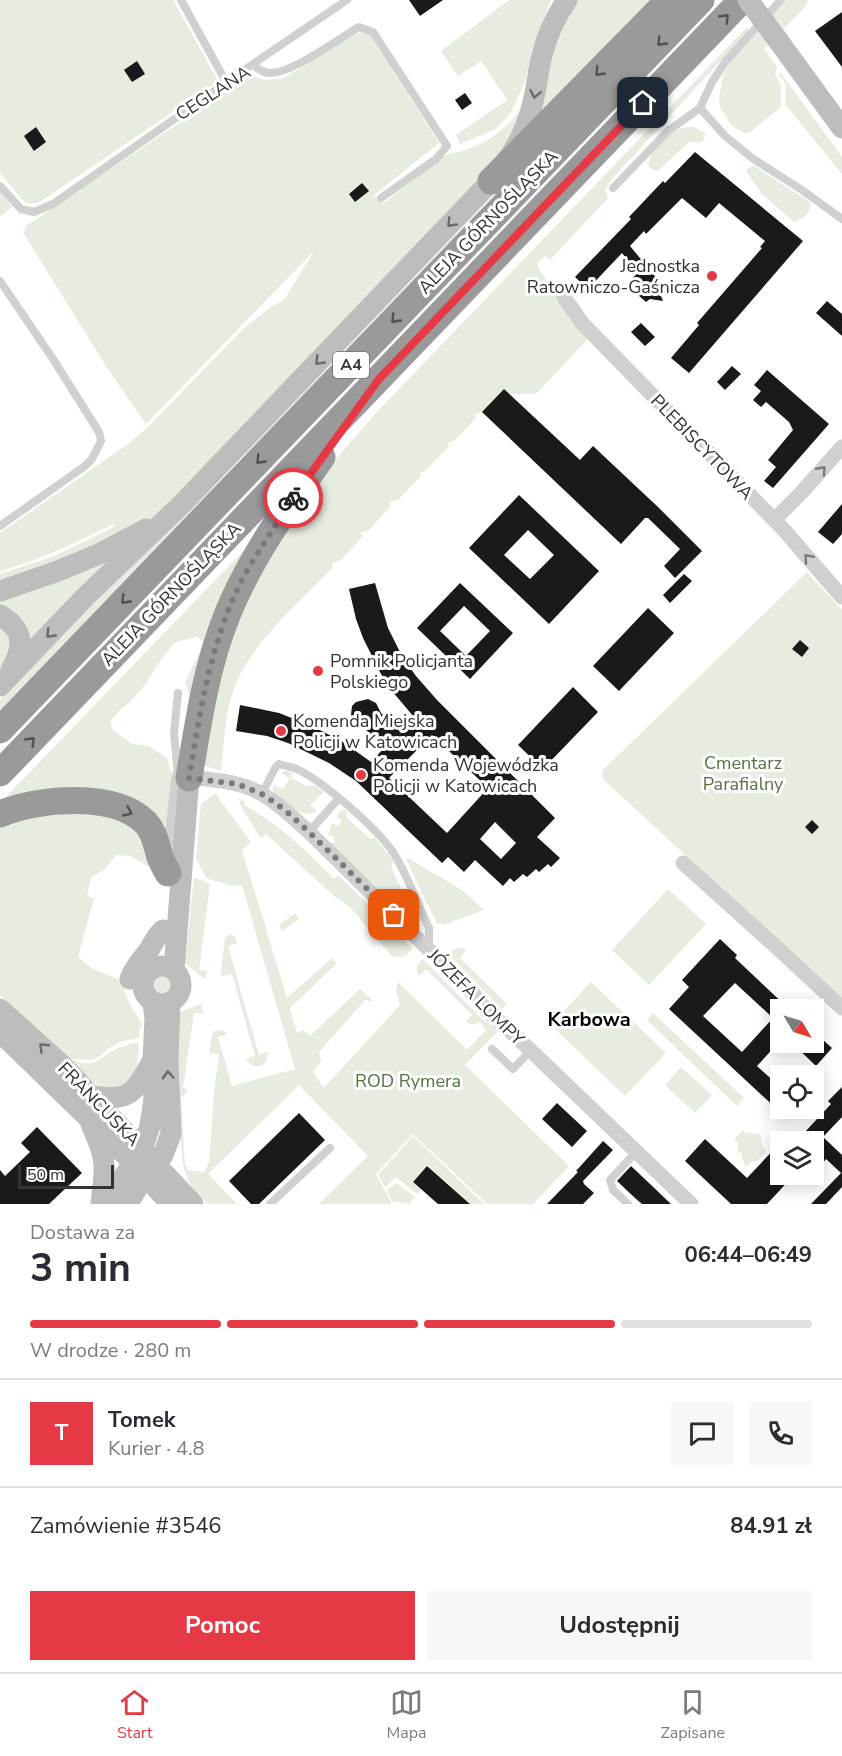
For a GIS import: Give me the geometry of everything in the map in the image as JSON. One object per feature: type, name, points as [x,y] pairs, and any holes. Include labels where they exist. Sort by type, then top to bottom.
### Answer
[{"type":"highway","points":[[491,181],[669,0]]},
{"type":"highway","name":"ALEJA GÓRNOŚLĄSKA","points":[[0,730],[701,0]]},
{"type":"highway","name":"ALEJA GÓRNOŚLĄSKA","points":[[0,773],[742,0]]},
{"type":"highway","points":[[184,777],[210,666],[225,618],[242,580],[294,497],[379,379]]},
{"type":"highway","points":[[0,814],[22,806],[52,801],[105,803],[117,807],[139,817],[147,824],[152,832],[160,859],[168,873]]},
{"type":"street","points":[[3,683],[85,597],[182,504],[491,181],[514,150],[525,129],[544,47],[567,0]]},
{"type":"street","points":[[748,0],[842,128]]},
{"type":"street","name":"PLEBISCYTOWA","points":[[564,297],[582,323],[774,520],[842,597]]},
{"type":"street","points":[[774,520],[842,447]]},
{"type":"street","points":[[0,591],[58,571],[120,544],[182,504]]},
{"type":"street","points":[[0,615],[17,630],[21,645],[19,654],[3,683]]},
{"type":"street","points":[[164,968],[163,930],[168,873],[184,777]]},
{"type":"street","points":[[164,968],[184,777]]},
{"type":"street","name":"JÓZEFA LOMPY","points":[[184,777],[237,784],[262,794],[285,810],[426,946],[489,1013],[691,1204]]},
{"type":"street","points":[[683,863],[842,1008]]},
{"type":"street","points":[[154,1033],[131,997],[130,980],[134,969],[163,930]]},
{"type":"street","points":[[164,968],[178,975],[181,989],[175,999],[161,1002],[144,993],[142,987],[145,975],[164,968]]},
{"type":"street","points":[[130,1200],[144,1162],[152,1118],[155,1019],[161,1002]]},
{"type":"street","points":[[105,1204],[144,1162],[163,1155],[168,1146],[171,1134],[168,1061],[161,1002]]},
{"type":"street","name":"FRANCUSKA","points":[[0,1009],[50,1053],[90,1095],[144,1162],[170,1203]]},
{"type":"street","name":"FRANCUSKA","points":[[0,1032],[88,1118],[193,1204]]},
{"type":"street","points":[[90,1095],[110,1099],[129,1094],[153,1060]]},
{"type":"street","points":[[88,1118],[104,1160],[101,1204]]},
{"type":"street","points":[[130,1200],[153,1195],[170,1203]]},
{"type":"lane","points":[[181,0],[226,82]]},
{"type":"lane","points":[[613,188],[668,131],[700,108],[712,81],[726,61],[781,0]]},
{"type":"lane","points":[[253,64],[344,1]]},
{"type":"lane","name":"CEGLANA","points":[[0,186],[21,209],[34,212],[52,204],[253,64],[257,69],[271,73],[291,68],[359,27],[373,32],[447,146],[436,159],[381,198]]},
{"type":"lane","points":[[700,108],[725,136],[752,158],[842,219]]},
{"type":"lane","points":[[0,282],[85,408],[99,432],[101,441],[92,459],[84,466],[0,526]]},
{"type":"lane","points":[[178,693],[174,733],[184,777]]},
{"type":"lane","points":[[262,794],[279,764],[297,769],[339,798],[387,843],[396,857],[429,928],[429,940],[426,946]]},
{"type":"lane","points":[[309,832],[339,798]]},
{"type":"lane","points":[[492,1049],[513,1069],[530,1051]]},
{"type":"lane","points":[[270,1204],[330,1148]]},
{"type":"lane","points":[[628,1204],[613,1190],[610,1180],[636,1152]]},
{"type":"green space","points":[[0,0],[173,0],[218,81],[40,202],[30,204],[22,200],[0,173]]},
{"type":"green space","points":[[509,0],[551,0],[532,50],[525,82],[511,112],[496,129],[460,144],[456,135],[507,100],[481,61],[458,76],[441,51]]},
{"type":"green space","points":[[576,0],[656,0],[539,122],[552,48]]},
{"type":"green space","points":[[681,0],[0,710],[0,699],[94,599]]},
{"type":"green space","points":[[787,0],[808,0],[804,8],[764,49],[777,67],[775,75],[781,85],[781,107],[749,133],[744,133],[731,125],[720,107],[723,75],[731,61]]},
{"type":"green space","points":[[747,27],[749,30],[611,180],[605,190],[608,198],[550,260],[545,256],[537,263],[540,271],[587,340],[536,394],[510,394],[504,389],[482,412],[474,415],[476,418],[455,440],[448,443],[449,446],[426,470],[420,473],[421,476],[398,500],[389,502],[391,506],[369,530],[360,533],[363,536],[341,560],[332,563],[333,567],[274,627],[248,661],[231,697],[221,771],[203,765],[229,629],[319,478],[377,412]]},
{"type":"green space","points":[[364,32],[370,35],[439,143],[374,195],[381,203],[445,155],[477,146],[493,136],[521,109],[506,154],[166,509],[136,530],[0,584],[0,574],[54,556],[112,528],[116,523],[45,556],[0,571],[0,533],[128,444],[149,426],[245,327],[284,300],[314,251],[146,424],[109,371],[24,234],[26,226],[250,75],[265,80],[284,78],[356,34]]},
{"type":"green space","points":[[780,72],[842,157],[842,174],[785,104],[786,84],[779,75]]},
{"type":"green space","points":[[687,127],[694,127],[705,133],[704,140],[689,142],[657,171],[651,169],[648,164],[650,157],[662,140]]},
{"type":"green space","points":[[754,166],[811,203],[806,215],[794,222],[762,194],[746,171]]},
{"type":"green space","points":[[0,192],[12,207],[1,216],[0,215]]},
{"type":"green space","points":[[254,540],[184,731],[189,694],[185,683],[204,642],[197,637],[175,642],[147,682],[110,722],[113,730],[132,744],[149,746],[167,758],[172,774],[165,846],[153,823],[0,803]]},
{"type":"green space","points":[[109,559],[29,645],[0,606],[0,599]]},
{"type":"green space","name":"Cmentarz Parafialny","points":[[807,572],[842,610],[842,1000],[603,779],[602,771]]},
{"type":"green space","points":[[0,627],[6,632],[11,645],[0,674]]},
{"type":"green space","points":[[291,772],[292,778],[307,786],[314,785],[324,792],[310,805],[317,811],[299,812],[273,793],[273,785],[283,789],[290,778],[281,773]]},
{"type":"green space","name":"ROD Rymera","points":[[214,794],[218,795],[251,842],[242,850],[287,998],[332,958],[336,963],[290,1008],[297,1033],[304,1030],[310,1036],[360,989],[374,1002],[365,1000],[319,1052],[321,1061],[313,1072],[324,1088],[400,1005],[396,990],[398,982],[467,1050],[486,1030],[480,1022],[473,1025],[466,1022],[472,1015],[426,969],[420,976],[417,972],[417,965],[423,959],[482,1019],[499,1030],[465,1065],[569,1166],[533,1204],[487,1204],[413,1134],[376,1174],[392,1204],[319,1204],[368,1156],[299,1085],[208,1174],[237,1204],[208,1204],[192,1188],[185,1173],[180,1135],[177,1013],[201,1004],[204,1014],[194,1013],[183,1088],[188,1089],[181,1098],[185,1164],[188,1170],[203,1172],[209,1163],[219,1054],[209,1053],[214,1031],[223,1030],[227,1034],[218,1037],[232,1086],[295,1069],[242,885],[232,886],[206,878],[196,858],[201,804]]},
{"type":"green space","points":[[238,798],[246,802],[244,805],[292,839],[334,879],[338,875],[413,948],[411,951],[400,957],[391,955],[350,907],[334,896],[266,834],[261,838],[242,809]]},
{"type":"green space","points":[[86,809],[141,827],[155,871],[131,856],[116,855],[104,870],[91,877],[87,896],[94,898],[78,957],[93,969],[123,981],[128,1000],[143,1027],[140,1027],[139,1038],[120,1042],[98,1058],[90,1060],[70,1059],[0,995],[0,822]]},
{"type":"green space","points":[[344,810],[347,811],[347,818],[370,839],[375,838],[394,861],[391,867],[410,907],[417,909],[420,921],[417,925],[413,925],[330,843],[335,842],[333,836],[328,835],[332,823],[338,826],[342,821],[336,816]]},
{"type":"green space","points":[[408,858],[462,890],[484,910],[443,925],[442,923],[437,924],[406,859]]},
{"type":"green space","points":[[194,877],[210,884],[199,970],[208,971],[204,979],[185,963]]},
{"type":"green space","points":[[668,889],[706,924],[649,985],[612,950]]},
{"type":"green space","points":[[295,913],[299,919],[282,931],[279,925]]},
{"type":"green space","points":[[231,934],[237,943],[228,946],[259,1055],[268,1052],[266,1062],[261,1066],[251,1065],[246,1059],[255,1056],[232,974],[222,976],[225,938]]},
{"type":"green space","points":[[457,948],[466,950],[460,958],[507,1004],[502,1009],[450,956]]},
{"type":"green space","points":[[162,976],[170,981],[171,985],[166,993],[162,994],[154,989],[153,985],[158,977]]},
{"type":"green space","points":[[591,982],[666,1053],[625,1096],[551,1025]]},
{"type":"green space","points":[[653,1013],[744,1098],[737,1106],[647,1020]]},
{"type":"green space","points":[[132,1043],[139,1043],[135,1072],[130,1080],[116,1088],[106,1088],[96,1084],[72,1060],[92,1063]]},
{"type":"green space","points":[[681,1067],[712,1095],[695,1113],[665,1085]]},
{"type":"green space","points":[[743,1130],[746,1134],[760,1133],[766,1152],[748,1166],[744,1164],[741,1152],[738,1153],[738,1143],[734,1139]]},
{"type":"green space","points":[[413,1136],[484,1204],[471,1204],[427,1165],[412,1182],[421,1190],[417,1194],[396,1177],[385,1187],[378,1175]]},
{"type":"green space","points":[[397,1183],[415,1197],[409,1204],[392,1201],[387,1190]]},
{"type":"building","points":[[409,0],[443,0],[420,16]]},
{"type":"building","points":[[842,12],[842,67],[815,31]]},
{"type":"building","points":[[137,61],[145,74],[132,82],[124,70]]},
{"type":"building","points":[[465,93],[472,103],[462,110],[455,100]]},
{"type":"building","points":[[36,127],[46,142],[34,151],[24,136]]},
{"type":"building","points":[[695,152],[803,241],[689,373],[671,358],[699,325],[697,323],[762,248],[760,247],[765,241],[719,203],[706,218],[682,198],[646,234],[644,231],[630,246],[659,281],[656,283],[663,301],[650,299],[646,302],[630,288],[634,283],[630,280],[638,273],[622,253],[588,289],[575,277],[631,219],[629,217],[663,181],[665,183]]},
{"type":"building","points":[[362,183],[369,191],[355,202],[349,194]]},
{"type":"building","points":[[827,301],[842,314],[842,336],[816,313]]},
{"type":"building","points":[[641,323],[655,337],[645,346],[631,332]]},
{"type":"building","points":[[732,366],[741,374],[725,390],[717,382]]},
{"type":"building","points":[[767,370],[829,424],[773,488],[764,481],[776,467],[768,460],[793,430],[789,422],[766,402],[761,407],[753,400],[761,391],[754,385]]},
{"type":"building","points":[[504,389],[580,460],[593,446],[702,551],[675,578],[664,566],[680,549],[648,518],[645,518],[621,544],[482,412]]},
{"type":"building","points":[[519,495],[599,571],[549,624],[469,548]],"holes":[[[528,530],[554,555],[530,579],[504,555]]]},
{"type":"building","points":[[842,504],[842,534],[833,544],[818,532]]},
{"type":"building","points":[[684,574],[692,581],[670,603],[663,595]]},
{"type":"building","points":[[375,583],[388,628],[403,658],[416,676],[555,818],[537,837],[560,858],[551,867],[548,864],[539,872],[536,869],[527,877],[523,874],[514,882],[510,878],[503,886],[475,860],[464,872],[448,857],[442,863],[356,781],[329,763],[288,743],[267,736],[236,731],[240,705],[279,713],[343,742],[371,762],[385,747],[365,729],[355,725],[351,715],[352,706],[356,702],[368,699],[376,703],[381,713],[400,730],[413,716],[381,674],[363,638],[349,589]],"holes":[[[432,735],[488,788],[447,833],[389,778]],[[495,822],[516,843],[501,859],[480,839]]]},
{"type":"building","points":[[460,583],[513,633],[470,679],[417,628]],"holes":[[[464,606],[490,631],[466,656],[440,631]]]},
{"type":"building","points":[[648,608],[674,633],[619,691],[593,666]]},
{"type":"building","points":[[800,640],[809,648],[802,657],[792,649]]},
{"type":"building","points":[[573,687],[598,712],[543,769],[518,745]]},
{"type":"building","points":[[812,820],[819,827],[812,834],[805,827]]},
{"type":"building","points":[[720,939],[737,955],[735,958],[778,999],[770,999],[770,1015],[735,983],[703,1016],[742,1052],[770,1021],[770,1052],[757,1066],[770,1078],[770,1103],[669,1009],[689,987],[682,980]]},
{"type":"building","points":[[824,1041],[832,1048],[815,1065],[802,1053],[824,1053]]},
{"type":"building","points":[[842,1087],[842,1117],[824,1136],[824,1131],[806,1131],[817,1119],[824,1119],[824,1112],[831,1104],[828,1101]]},
{"type":"building","points":[[557,1103],[587,1131],[572,1147],[542,1119]]},
{"type":"building","points":[[299,1113],[325,1140],[259,1204],[251,1204],[229,1181]]},
{"type":"building","points":[[37,1127],[82,1173],[49,1204],[0,1204],[0,1170],[5,1176],[30,1152],[21,1143]]},
{"type":"building","points":[[824,1138],[842,1155],[842,1187],[826,1204],[811,1204],[841,1173],[826,1159],[824,1162]]},
{"type":"building","points":[[705,1139],[747,1178],[770,1154],[770,1185],[785,1185],[767,1204],[731,1204],[685,1161]]},
{"type":"building","points":[[603,1141],[613,1150],[583,1181],[594,1193],[583,1204],[547,1204],[578,1172],[576,1171]]},
{"type":"building","points":[[427,1166],[470,1204],[438,1204],[413,1182]]},
{"type":"building","points":[[631,1166],[671,1204],[642,1204],[617,1181]]},
{"type":"way so far","points":[[293,498],[242,580],[225,618],[210,666],[189,778],[237,784],[262,794],[285,810],[309,832],[394,915]]},
{"type":"place","name":"Jednostka Ratowniczo-Gaśnicza","points":[[712,276]]},
{"type":"place","name":"Pomnik Policjanta Polskiego","points":[[318,671]]},
{"type":"place","name":"Komenda Miejska Policji w Katowicach","points":[[281,731]]},
{"type":"place","name":"Komenda Wojewódzka Policji w Katowicach","points":[[361,775]]},
{"type":"district","name":"Karbowa","points":[[589,1019]]},
{"type":"route","points":[[293,498],[379,379],[643,103]]}]
